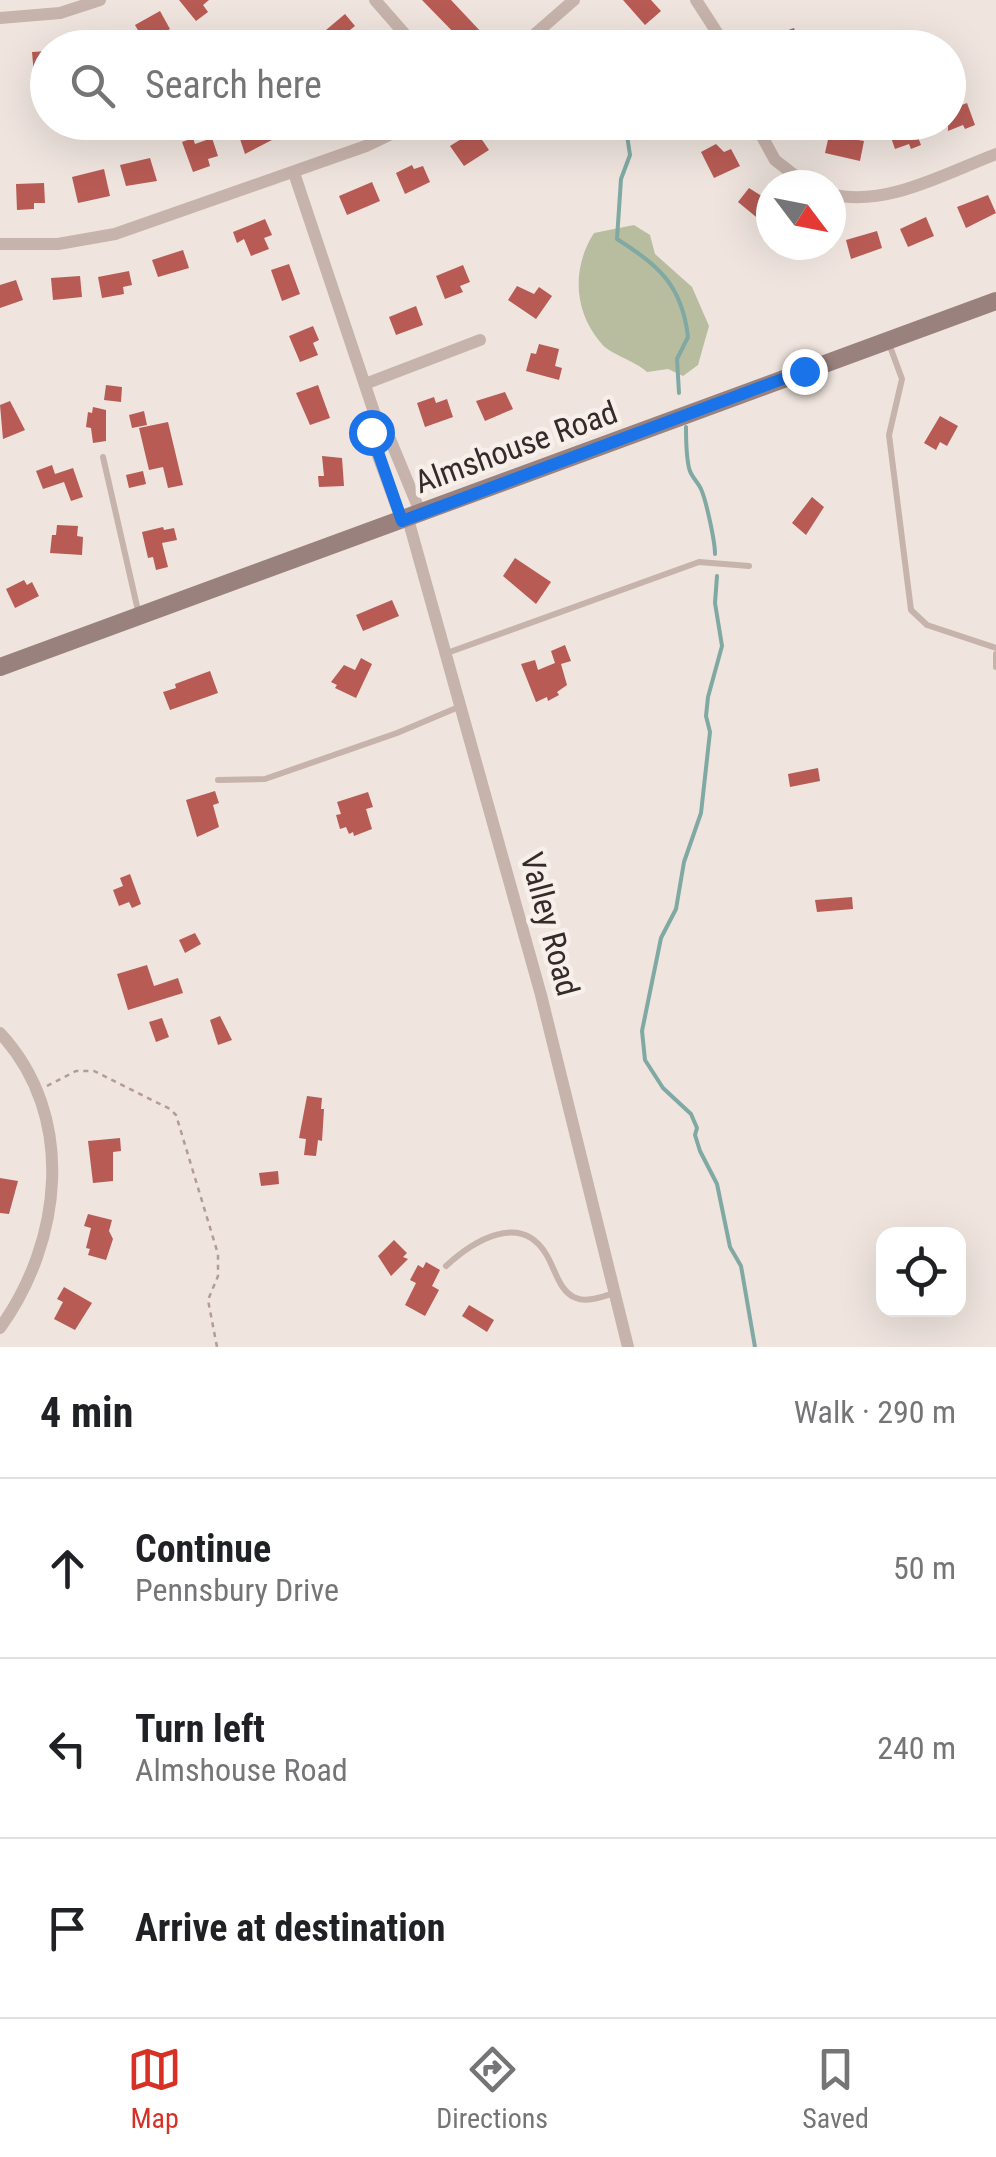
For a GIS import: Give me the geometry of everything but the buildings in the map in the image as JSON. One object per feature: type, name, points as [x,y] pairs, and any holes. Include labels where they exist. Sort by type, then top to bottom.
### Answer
[{"type":"main road","name":"Almshouse Road","points":[[0,667],[996,300]]},
{"type":"street","points":[[0,18],[60,13],[100,0]]},
{"type":"street","points":[[375,0],[401,30]]},
{"type":"street","points":[[540,30],[574,0]]},
{"type":"street","points":[[696,0],[715,30]]},
{"type":"street","points":[[0,244],[58,244],[115,234],[378,140]]},
{"type":"street","points":[[764,140],[775,160],[788,170]]},
{"type":"street","points":[[846,196],[884,195],[996,154]]},
{"type":"street","name":"Valley Road","points":[[294,173],[366,384],[376,418],[371,432],[374,445],[410,518],[546,1012],[628,1347]]},
{"type":"street","points":[[366,384],[480,340]]},
{"type":"street","points":[[0,1033],[26,1068],[36,1091],[51,1142],[54,1174],[50,1212],[34,1265],[0,1328]]},
{"type":"lane","points":[[888,340],[902,379],[889,435],[912,610],[927,625],[996,651],[996,667]]},
{"type":"lane","points":[[102,457],[140,616]]},
{"type":"lane","points":[[447,653],[698,562],[749,566]]},
{"type":"lane","points":[[218,780],[265,778],[397,733],[462,706]]},
{"type":"lane","points":[[446,1266],[472,1242],[518,1233],[532,1238],[545,1251],[564,1290],[576,1298],[616,1293]]},
{"type":"path","points":[[36,1091],[76,1071],[94,1071],[170,1109],[176,1116],[218,1254],[218,1276],[208,1300],[217,1347]]},
{"type":"green space","points":[[634,225],[650,235],[655,254],[692,287],[709,326],[698,365],[683,376],[668,369],[647,372],[610,350],[585,317],[579,274],[587,246],[594,233]]},
{"type":"waterway","points":[[628,140],[630,155],[621,179],[617,239],[656,268],[680,304],[688,337],[677,359],[679,393]]},
{"type":"waterway","points":[[686,427],[689,468],[703,494],[715,554]]},
{"type":"waterway","points":[[717,576],[715,603],[722,646],[708,697],[706,716],[710,732],[701,813],[684,862],[676,909],[661,938],[642,1031],[645,1060],[663,1088],[691,1114],[697,1128],[700,1151],[717,1184],[730,1247],[741,1266],[755,1347]]},
{"type":"route","points":[[371,432],[402,521],[804,371]]}]
